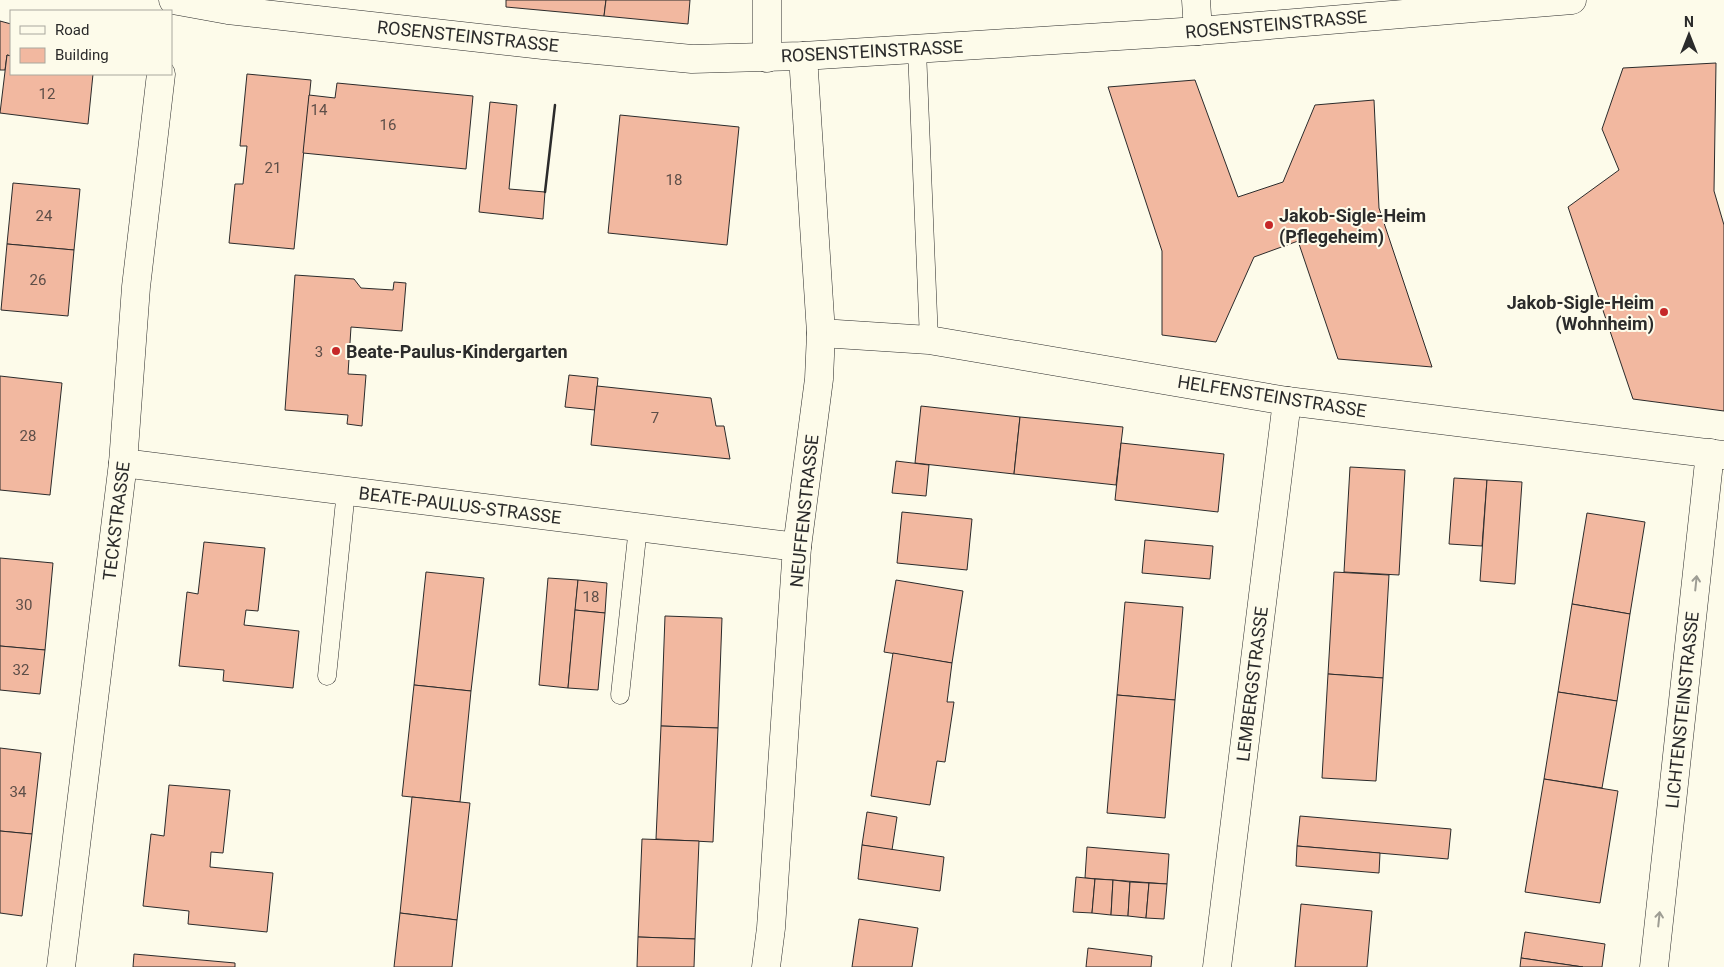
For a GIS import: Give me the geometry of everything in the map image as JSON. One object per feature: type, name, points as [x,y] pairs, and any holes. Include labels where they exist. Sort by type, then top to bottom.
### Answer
[{"type":"street","name":"ROSENSTEINSTRASSE","points":[[174,0],[228,10],[692,59],[767,58],[916,50],[1198,31],[1572,0]]},
{"type":"street","points":[[767,0],[767,58]]},
{"type":"street","points":[[1196,0],[1198,31]]},
{"type":"street","name":"NEUFFENSTRASSE","points":[[766,967],[772,918],[797,547],[819,380],[822,333],[803,56]]},
{"type":"street","name":"TECKSTRASSE","points":[[62,967],[123,464],[136,286],[161,75]]},
{"type":"street","name":"HELFENSTEINSTRASSE","points":[[822,333],[929,340],[1287,401],[1717,454]]},
{"type":"street","name":"LEMBERGSTRASSE","points":[[1217,967],[1287,401]]},
{"type":"street","name":"LICHTENSTEINSTRASSE","points":[[1654,967],[1717,454]]},
{"type":"street","name":"BEATE-PAULUS-STRASSE","points":[[123,464],[797,547]]},
{"type":"lane","points":[[916,50],[929,340]]},
{"type":"lane","points":[[327,676],[346,491]]},
{"type":"lane","points":[[620,695],[638,527]]},
{"type":"building","points":[[506,0],[606,0],[604,16],[506,7]]},
{"type":"building","points":[[606,0],[690,0],[688,24],[604,16]]},
{"type":"building","points":[[0,21],[10,24],[10,56],[7,55],[5,70],[0,70]]},
{"type":"building","points":[[7,55],[10,56],[10,75],[93,75],[88,124],[0,113]]},
{"type":"building","name":"Jakob-Sigle-Heim (Wohnheim)","points":[[1716,63],[1714,191],[1724,225],[1724,411],[1633,399],[1568,207],[1619,170],[1602,129],[1623,68]]},
{"type":"building","points":[[247,74],[311,80],[294,249],[229,243],[235,184],[243,184],[247,146],[240,146]]},
{"type":"building","name":"Jakob-Sigle-Heim (Pflegeheim)","points":[[1195,80],[1238,197],[1283,182],[1315,105],[1374,100],[1379,208],[1432,367],[1338,359],[1298,241],[1254,257],[1216,342],[1162,335],[1162,251],[1108,87]]},
{"type":"building","points":[[337,83],[473,96],[466,169],[303,153],[309,95],[335,98]]},
{"type":"building","points":[[490,102],[517,105],[509,189],[545,192],[543,219],[479,212]]},
{"type":"building","points":[[620,115],[739,127],[727,245],[608,233]]},
{"type":"building","points":[[13,183],[80,189],[74,250],[7,244]]},
{"type":"building","points":[[7,244],[74,250],[68,316],[1,310]]},
{"type":"building","points":[[295,275],[354,279],[361,288],[393,290],[394,282],[406,283],[402,331],[351,327],[348,374],[366,375],[362,426],[347,424],[348,415],[285,410]]},
{"type":"building","points":[[569,375],[598,378],[595,410],[565,407]]},
{"type":"building","points":[[0,376],[62,383],[50,495],[0,490]]},
{"type":"building","points":[[597,386],[711,398],[716,426],[724,426],[730,459],[591,445]]},
{"type":"building","points":[[921,406],[1020,417],[1014,474],[915,463]]},
{"type":"building","points":[[1020,417],[1123,427],[1116,485],[1014,474]]},
{"type":"building","points":[[1121,443],[1224,454],[1218,512],[1115,500]]},
{"type":"building","points":[[896,461],[929,465],[926,496],[892,493]]},
{"type":"building","points":[[1350,467],[1405,470],[1399,575],[1344,572]]},
{"type":"building","points":[[1454,478],[1487,480],[1482,546],[1449,544]]},
{"type":"building","points":[[1487,480],[1522,482],[1515,584],[1480,581]]},
{"type":"building","points":[[902,512],[972,519],[967,570],[897,563]]},
{"type":"building","points":[[1587,513],[1645,522],[1630,614],[1572,604]]},
{"type":"building","points":[[1145,540],[1213,546],[1210,579],[1142,573]]},
{"type":"building","points":[[204,542],[265,548],[258,611],[246,610],[244,625],[299,631],[293,688],[223,681],[224,670],[179,666],[187,592],[198,594]]},
{"type":"building","points":[[0,558],[53,563],[45,650],[0,646]]},
{"type":"building","points":[[426,572],[484,578],[471,691],[414,685]]},
{"type":"building","points":[[1334,572],[1389,575],[1383,678],[1328,674]]},
{"type":"building","points":[[548,578],[578,580],[568,688],[539,685]]},
{"type":"building","points":[[578,580],[607,583],[605,613],[575,610]]},
{"type":"building","points":[[896,580],[963,591],[952,663],[884,652]]},
{"type":"building","points":[[1125,602],[1183,607],[1175,700],[1117,695]]},
{"type":"building","points":[[1572,604],[1630,614],[1617,701],[1558,692]]},
{"type":"building","points":[[575,610],[605,613],[598,690],[568,688]]},
{"type":"building","points":[[665,616],[722,618],[718,728],[661,726]]},
{"type":"building","points":[[0,646],[45,650],[40,694],[0,690]]},
{"type":"building","points":[[893,653],[952,663],[947,702],[954,702],[945,762],[937,761],[930,805],[871,796]]},
{"type":"building","points":[[1328,674],[1383,678],[1376,781],[1322,778]]},
{"type":"building","points":[[414,685],[471,691],[460,802],[402,796]]},
{"type":"building","points":[[1558,692],[1617,701],[1602,788],[1544,779]]},
{"type":"building","points":[[1117,695],[1175,700],[1165,818],[1107,813]]},
{"type":"building","points":[[661,726],[718,728],[713,842],[656,839]]},
{"type":"building","points":[[0,748],[41,753],[32,834],[0,831]]},
{"type":"building","points":[[1544,779],[1618,791],[1600,903],[1525,892]]},
{"type":"building","points":[[169,785],[230,790],[223,853],[211,852],[210,867],[273,873],[267,932],[188,924],[189,911],[143,906],[151,834],[164,836]]},
{"type":"building","points":[[412,797],[470,803],[457,920],[400,913]]},
{"type":"building","points":[[867,812],[897,817],[892,850],[862,845]]},
{"type":"building","points":[[1300,816],[1451,829],[1448,859],[1297,846]]},
{"type":"building","points":[[0,831],[32,834],[22,916],[0,913]]},
{"type":"building","points":[[642,839],[699,841],[695,939],[638,937]]},
{"type":"building","points":[[862,845],[944,857],[940,891],[858,879]]},
{"type":"building","points":[[1297,846],[1380,853],[1379,873],[1296,866]]},
{"type":"building","points":[[1087,847],[1169,854],[1167,884],[1085,878]]},
{"type":"building","points":[[1076,877],[1095,879],[1092,913],[1073,912]]},
{"type":"building","points":[[1095,879],[1113,880],[1111,915],[1092,913]]},
{"type":"building","points":[[1113,880],[1130,882],[1128,916],[1111,915]]},
{"type":"building","points":[[1130,882],[1149,883],[1146,918],[1128,916]]},
{"type":"building","points":[[1149,883],[1167,884],[1164,919],[1146,918]]},
{"type":"building","points":[[1301,904],[1372,911],[1367,967],[1295,967]]},
{"type":"building","points":[[400,913],[457,920],[452,967],[394,967]]},
{"type":"building","points":[[859,919],[918,928],[912,967],[852,967]]},
{"type":"building","points":[[1525,932],[1605,944],[1602,967],[1583,967],[1521,958]]},
{"type":"building","points":[[638,937],[695,939],[694,967],[637,967]]},
{"type":"building","points":[[1088,948],[1152,956],[1151,967],[1086,967]]},
{"type":"building","points":[[134,954],[235,963],[235,967],[133,967]]},
{"type":"building","points":[[1521,958],[1583,967],[1520,967]]},
{"type":"wall","points":[[545,192],[555,105]]},
{"type":"place","name":"Jakob-Sigle-Heim (Pflegeheim)","points":[[1269,225]]},
{"type":"place","name":"Jakob-Sigle-Heim (Wohnheim)","points":[[1664,312]]},
{"type":"place","name":"Beate-Paulus-Kindergarten","points":[[336,351]]}]
